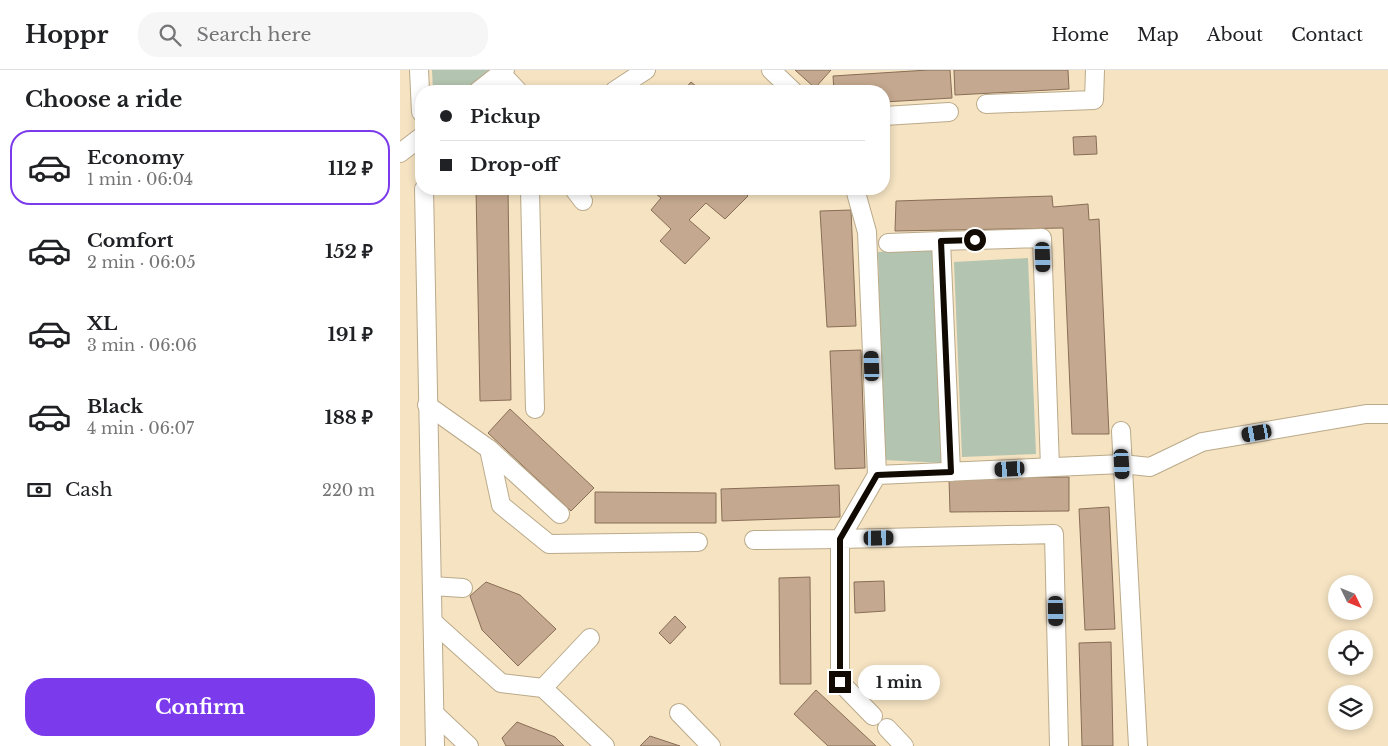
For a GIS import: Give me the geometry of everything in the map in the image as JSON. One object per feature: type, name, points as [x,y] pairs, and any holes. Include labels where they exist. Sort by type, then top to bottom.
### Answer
[{"type":"street","points":[[419,70],[420,85]]},
{"type":"street","points":[[623,85],[646,70]]},
{"type":"street","points":[[770,70],[786,85]]},
{"type":"street","points":[[986,104],[1094,100],[1095,70]]},
{"type":"street","points":[[486,85],[503,71],[514,85]]},
{"type":"street","points":[[890,116],[949,112]]},
{"type":"street","points":[[400,153],[415,142]]},
{"type":"street","points":[[424,195],[436,746]]},
{"type":"street","points":[[530,195],[535,409]]},
{"type":"street","points":[[857,195],[867,232],[877,475],[840,539],[840,682],[873,716]]},
{"type":"street","points":[[888,243],[1042,238],[1050,467]]},
{"type":"street","points":[[941,241],[951,472]]},
{"type":"street","points":[[428,405],[489,449],[560,514]]},
{"type":"street","points":[[877,475],[1122,464],[1150,467],[1202,442],[1366,414],[1388,414]]},
{"type":"street","points":[[1121,431],[1138,746]]},
{"type":"street","points":[[489,449],[501,505],[548,544],[698,542]]},
{"type":"street","points":[[754,540],[1054,534],[1059,746]]},
{"type":"street","points":[[432,586],[463,588]]},
{"type":"street","points":[[433,622],[502,683],[543,688],[606,746]]},
{"type":"street","points":[[543,688],[590,638]]},
{"type":"street","points":[[679,713],[712,746]]},
{"type":"street","points":[[435,714],[469,746]]},
{"type":"street","points":[[887,728],[904,746]]},
{"type":"green space","points":[[432,70],[497,70],[477,85],[433,85]]},
{"type":"green space","points":[[936,248],[945,463],[884,460],[878,252]]},
{"type":"green space","points":[[1028,258],[1036,454],[962,457],[954,262]]},
{"type":"building","points":[[795,70],[831,70],[818,85],[812,85]]},
{"type":"building","points":[[950,70],[952,98],[890,102],[890,85],[834,85],[833,76]]},
{"type":"building","points":[[954,70],[1068,70],[1069,89],[955,95]]},
{"type":"building","points":[[1096,136],[1097,154],[1074,155],[1073,137]]},
{"type":"building","points":[[476,195],[508,195],[511,400],[480,401]]},
{"type":"building","points":[[657,195],[748,196],[725,219],[706,203],[689,220],[710,238],[685,264],[660,241],[671,229],[651,210],[661,198]]},
{"type":"building","points":[[1052,196],[1053,207],[1088,204],[1089,220],[1099,219],[1109,434],[1072,434],[1063,228],[895,231],[896,201]]},
{"type":"building","points":[[851,210],[856,326],[827,327],[820,211]]},
{"type":"building","points":[[861,350],[865,468],[835,469],[830,351]]},
{"type":"building","points":[[510,409],[594,488],[571,511],[488,433]]},
{"type":"building","points":[[1069,477],[1069,511],[950,512],[949,478]]},
{"type":"building","points":[[839,485],[840,517],[722,521],[721,489]]},
{"type":"building","points":[[595,492],[716,493],[716,523],[595,523]]},
{"type":"building","points":[[1109,507],[1115,629],[1085,630],[1079,509]]},
{"type":"building","points":[[810,577],[811,684],[780,684],[779,578]]},
{"type":"building","points":[[884,581],[885,611],[855,613],[854,582]]},
{"type":"building","points":[[486,582],[520,595],[556,629],[518,666],[482,630],[470,596]]},
{"type":"building","points":[[675,616],[686,627],[670,644],[659,633]]},
{"type":"building","points":[[1111,642],[1113,746],[1082,746],[1079,643]]},
{"type":"building","points":[[816,690],[876,746],[828,746],[794,714]]},
{"type":"building","points":[[517,722],[555,737],[564,746],[506,746],[502,738]]},
{"type":"building","points":[[650,736],[680,746],[640,746]]},
{"type":"route","points":[[840,682],[840,539],[877,475],[951,472],[941,241],[975,240]]}]
